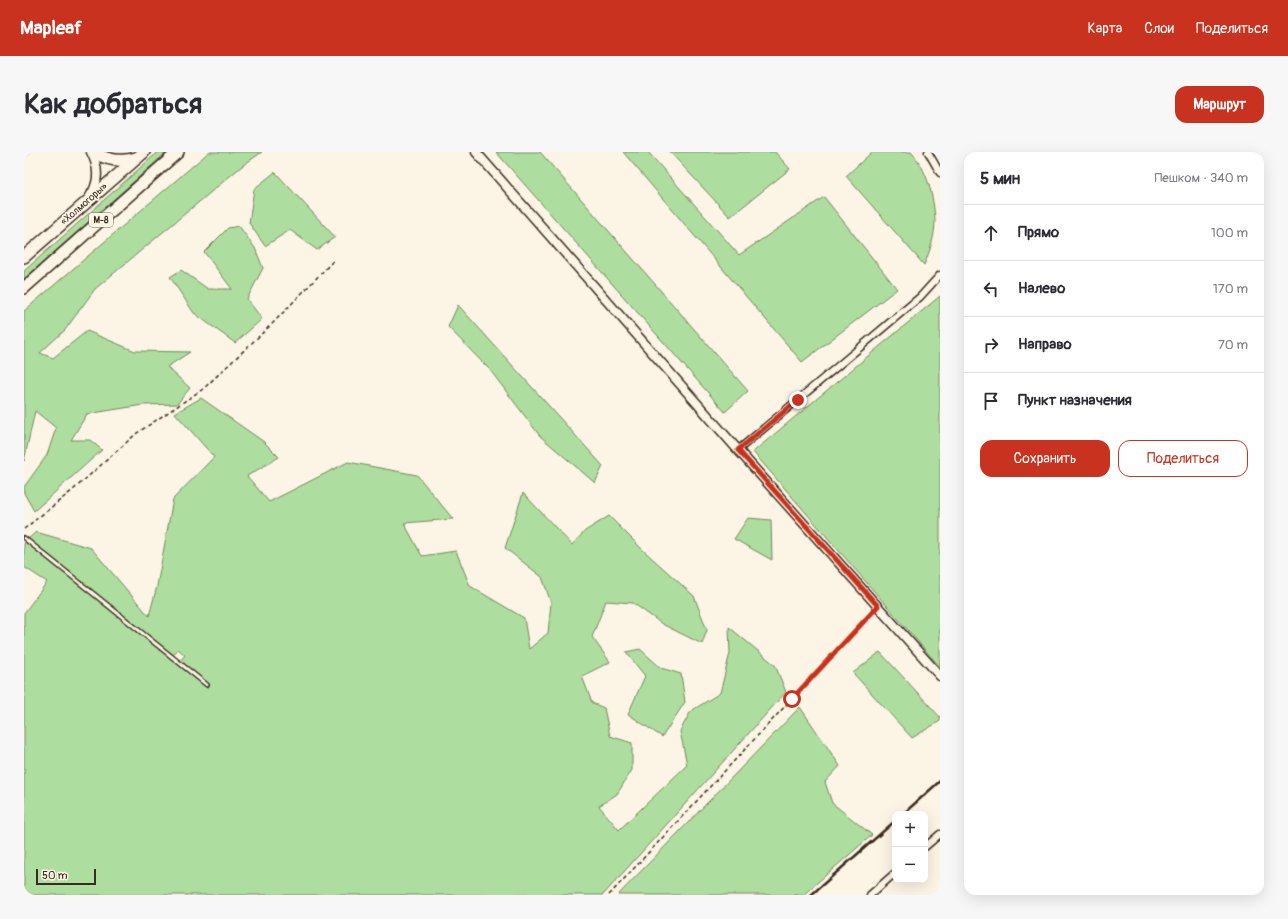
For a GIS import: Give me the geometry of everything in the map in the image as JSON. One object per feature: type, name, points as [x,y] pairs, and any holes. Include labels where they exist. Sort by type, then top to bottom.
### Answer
[{"type":"highway","points":[[92,152],[112,160],[119,161],[128,161],[141,155]]},
{"type":"highway","name":"М-8","points":[[24,288],[178,152]]},
{"type":"highway","name":"«Холмогоры»","points":[[24,257],[141,155]]},
{"type":"street","points":[[85,203],[94,191],[97,180],[96,164],[92,152]]},
{"type":"street","points":[[476,152],[738,450],[940,676]]},
{"type":"street","points":[[928,152],[940,173]]},
{"type":"street","points":[[738,450],[920,297],[940,275]]},
{"type":"street","points":[[928,844],[940,834]]},
{"type":"street","points":[[870,895],[892,876]]},
{"type":"lane","points":[[24,538],[207,685]]},
{"type":"path","points":[[24,529],[73,490],[137,433],[203,389],[273,323],[334,261]]},
{"type":"path","points":[[609,895],[878,606]]},
{"type":"green space","points":[[158,152],[167,152],[24,279],[24,271]]},
{"type":"green space","points":[[209,152],[262,152],[242,166],[95,289],[65,330],[40,353],[53,358],[87,331],[135,351],[190,352],[167,367],[190,388],[177,404],[143,405],[87,414],[71,440],[90,440],[102,450],[34,511],[24,493],[24,487],[47,455],[56,428],[35,411],[24,461],[24,311]]},
{"type":"green space","points":[[496,152],[540,152],[748,391],[725,412]]},
{"type":"green space","points":[[623,152],[648,152],[739,255],[824,197],[897,289],[802,362]]},
{"type":"green space","points":[[670,152],[775,152],[790,169],[730,217]]},
{"type":"green space","points":[[872,152],[911,152],[921,166],[929,184],[935,220],[932,243],[924,265],[846,176]]},
{"type":"green space","points":[[275,172],[335,237],[317,250],[290,230],[265,246],[249,223],[254,189]]},
{"type":"green space","points":[[239,226],[255,248],[263,268],[247,299],[262,319],[235,343],[194,313],[170,277],[181,270],[208,289],[232,289],[204,252],[228,228]]},
{"type":"green space","points":[[940,296],[940,667],[753,452]]},
{"type":"green space","points":[[458,305],[603,466],[595,483],[540,436],[490,370],[448,327]]},
{"type":"green space","points":[[201,398],[264,442],[279,457],[247,476],[269,502],[348,462],[417,475],[453,519],[404,523],[422,556],[456,551],[470,586],[524,618],[529,649],[548,633],[551,603],[542,577],[505,548],[523,493],[572,545],[585,531],[609,516],[643,550],[694,596],[707,630],[702,644],[662,624],[633,603],[606,601],[592,637],[610,662],[582,676],[592,703],[604,708],[610,736],[632,743],[632,770],[617,794],[599,806],[619,830],[687,765],[680,731],[691,711],[720,693],[730,653],[729,627],[775,665],[786,692],[603,895],[24,895],[24,613],[47,582],[24,567],[24,544],[26,541],[185,669],[187,667],[180,661],[185,655],[178,649],[173,655],[28,539],[36,532],[91,548],[149,616],[157,586],[173,499],[214,457],[175,413]]},
{"type":"green space","points":[[748,518],[771,520],[772,560],[734,539]]},
{"type":"green space","points":[[640,649],[661,668],[681,674],[685,702],[662,737],[628,714],[645,676],[626,652]]},
{"type":"green space","points":[[880,652],[940,717],[940,721],[912,738],[853,673]]},
{"type":"green space","points":[[800,707],[840,766],[825,782],[832,803],[872,835],[803,895],[618,895]]},
{"type":"railway","points":[[906,811],[940,781]]},
{"type":"railway","points":[[811,895],[892,824]]},
{"type":"route","points":[[792,699],[878,606],[738,450],[798,400]]}]
